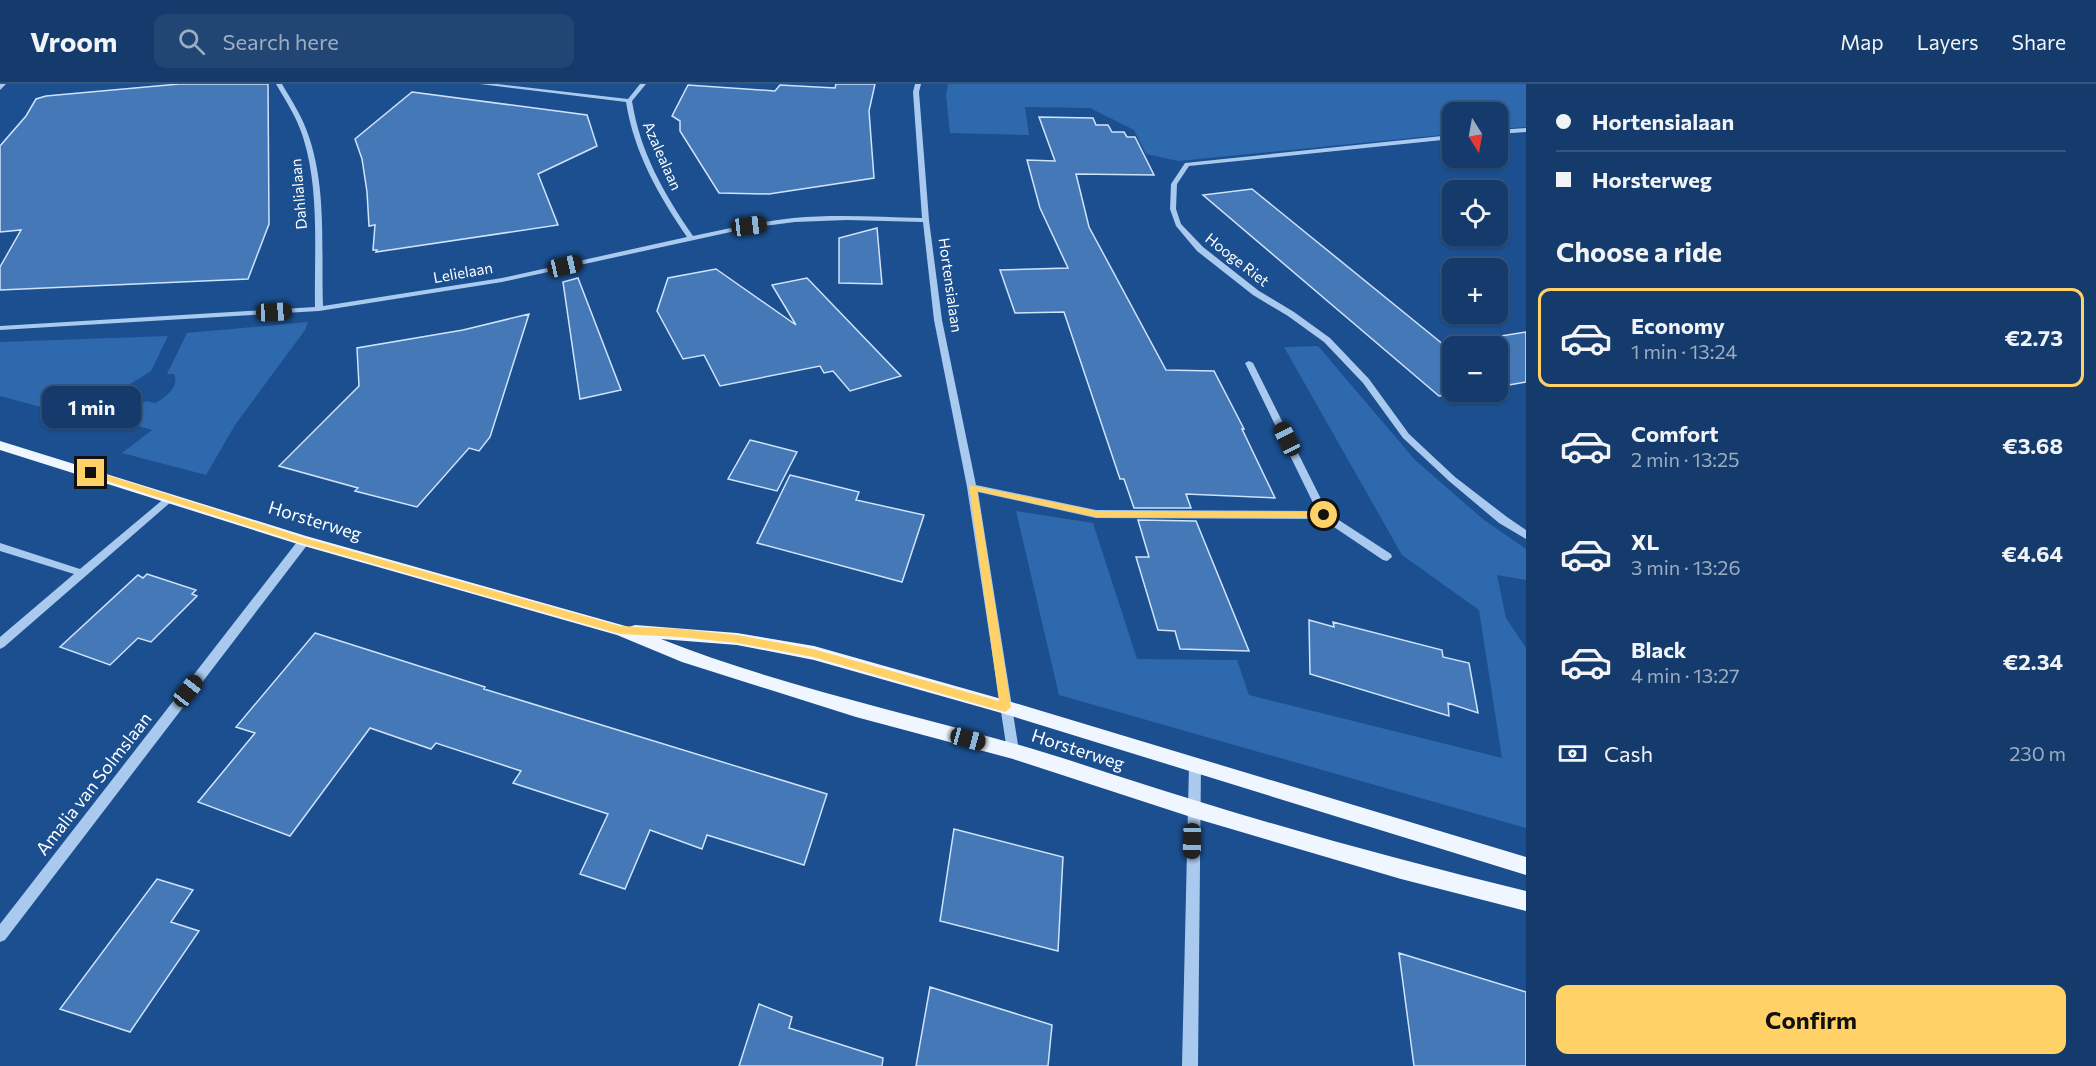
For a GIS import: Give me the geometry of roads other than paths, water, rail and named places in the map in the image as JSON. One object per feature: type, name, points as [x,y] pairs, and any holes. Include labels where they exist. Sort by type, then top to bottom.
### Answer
[{"type":"main road","name":"Horsterweg","points":[[0,445],[304,541],[620,630],[688,657],[856,710],[1013,751],[1194,809],[1401,870],[1526,901]]},
{"type":"main road","name":"Horsterweg","points":[[620,630],[737,639],[813,653],[1005,707],[1526,866]]},
{"type":"street","points":[[0,88],[3,84]]},
{"type":"street","name":"Dahlialaan","points":[[279,84],[293,105],[309,145],[314,175],[319,309]]},
{"type":"street","points":[[483,84],[629,101],[644,84]]},
{"type":"street","name":"Hortensialaan","points":[[918,84],[916,92],[926,220],[938,320],[972,487],[1013,751]]},
{"type":"street","name":"Azalealaan","points":[[629,101],[630,117],[644,155],[671,209],[691,238]]},
{"type":"street","points":[[1508,131],[1526,130]]},
{"type":"street","name":"Hooge Riet","points":[[1442,138],[1187,164],[1174,184],[1173,209],[1178,225],[1200,249],[1256,293],[1291,314],[1327,340],[1366,381],[1406,436],[1452,479],[1503,520],[1526,535]]},
{"type":"street","name":"Lelielaan","points":[[0,328],[319,309],[502,280],[749,226],[795,220],[847,218],[926,220]]},
{"type":"street","points":[[1249,363],[1324,515],[1387,557]]},
{"type":"street","points":[[972,487],[1096,514],[1324,515]]},
{"type":"street","points":[[0,644],[169,499]]},
{"type":"street","name":"Amalia van Solmslaan","points":[[0,935],[304,541]]},
{"type":"street","points":[[0,547],[82,573]]},
{"type":"street","points":[[1190,1066],[1195,765]]}]
